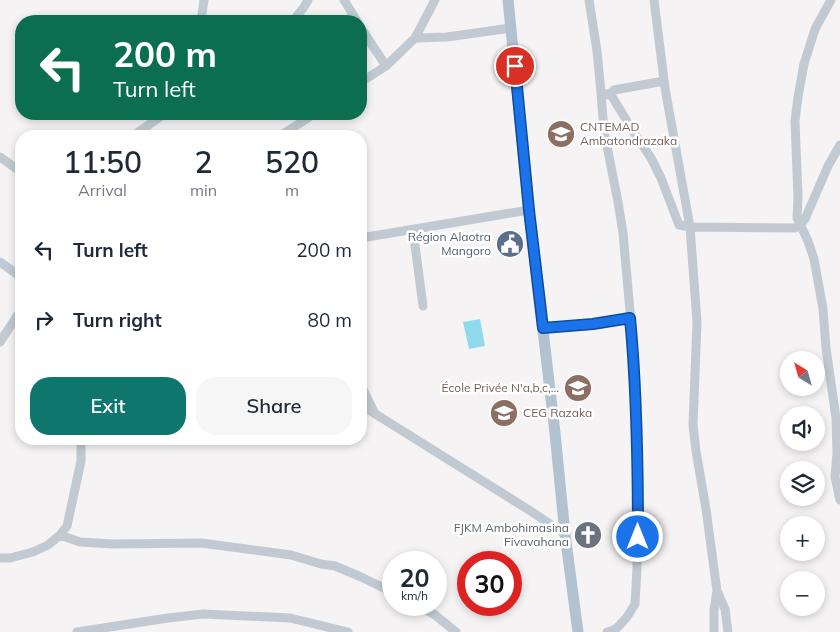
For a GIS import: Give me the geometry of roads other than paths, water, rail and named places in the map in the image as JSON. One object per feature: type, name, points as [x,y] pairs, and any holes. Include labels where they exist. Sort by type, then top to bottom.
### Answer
[{"type":"main road","points":[[508,0],[529,210],[565,534],[578,632]]},
{"type":"street","points":[[202,15],[204,0]]},
{"type":"street","points":[[297,15],[308,0]]},
{"type":"street","points":[[344,0],[353,15]]},
{"type":"street","points":[[367,78],[386,66],[415,38],[435,0]]},
{"type":"street","points":[[589,0],[605,94],[604,131],[623,233],[635,367],[638,464],[635,604],[617,628],[607,632]]},
{"type":"street","points":[[654,0],[664,81],[690,227],[697,322],[694,425],[696,451],[717,591],[725,610],[728,632]]},
{"type":"street","points":[[831,0],[815,29],[804,64],[795,121],[797,218],[814,259],[823,309],[826,348],[836,418],[837,453],[835,477],[840,500]]},
{"type":"street","points":[[415,38],[447,37],[511,28]]},
{"type":"street","points":[[367,37],[386,66]]},
{"type":"street","points":[[605,94],[614,90],[664,81]]},
{"type":"street","points":[[605,94],[611,95],[651,158],[661,178],[679,225],[690,227],[795,228],[805,218],[828,166],[840,145]]},
{"type":"street","points":[[141,130],[156,120]]},
{"type":"street","points":[[289,130],[305,120]]},
{"type":"street","points":[[0,157],[15,168]]},
{"type":"street","points":[[367,237],[529,210]]},
{"type":"street","points":[[413,230],[423,306]]},
{"type":"street","points":[[0,262],[15,273]]},
{"type":"street","points":[[543,328],[593,324],[630,318]]},
{"type":"street","points":[[0,342],[15,319]]},
{"type":"street","points":[[367,397],[375,414]]},
{"type":"street","points":[[367,409],[565,534]]},
{"type":"street","points":[[0,558],[10,558],[33,552],[60,535],[67,526],[81,461],[81,445]]},
{"type":"street","points":[[60,535],[80,542],[113,544],[201,543],[291,555],[336,566],[382,587]]},
{"type":"street","points":[[714,632],[714,610],[717,591]]},
{"type":"street","points":[[77,632],[203,614],[290,618],[348,632]]},
{"type":"street","points":[[436,616],[456,632]]},
{"type":"water","points":[[480,319],[485,346],[469,349],[463,322]]},
{"type":"place","name":"CNTEMAD Ambatondrazaka","points":[[561,134]]},
{"type":"place","name":"Région Alaotra Mangoro","points":[[510,244]]},
{"type":"place","name":"École Privée N'a,b,c,...","points":[[578,388]]},
{"type":"place","name":"CEG Razaka","points":[[504,413]]},
{"type":"place","name":"FJKM Ambohimasina Fivavahana","points":[[588,535]]}]
